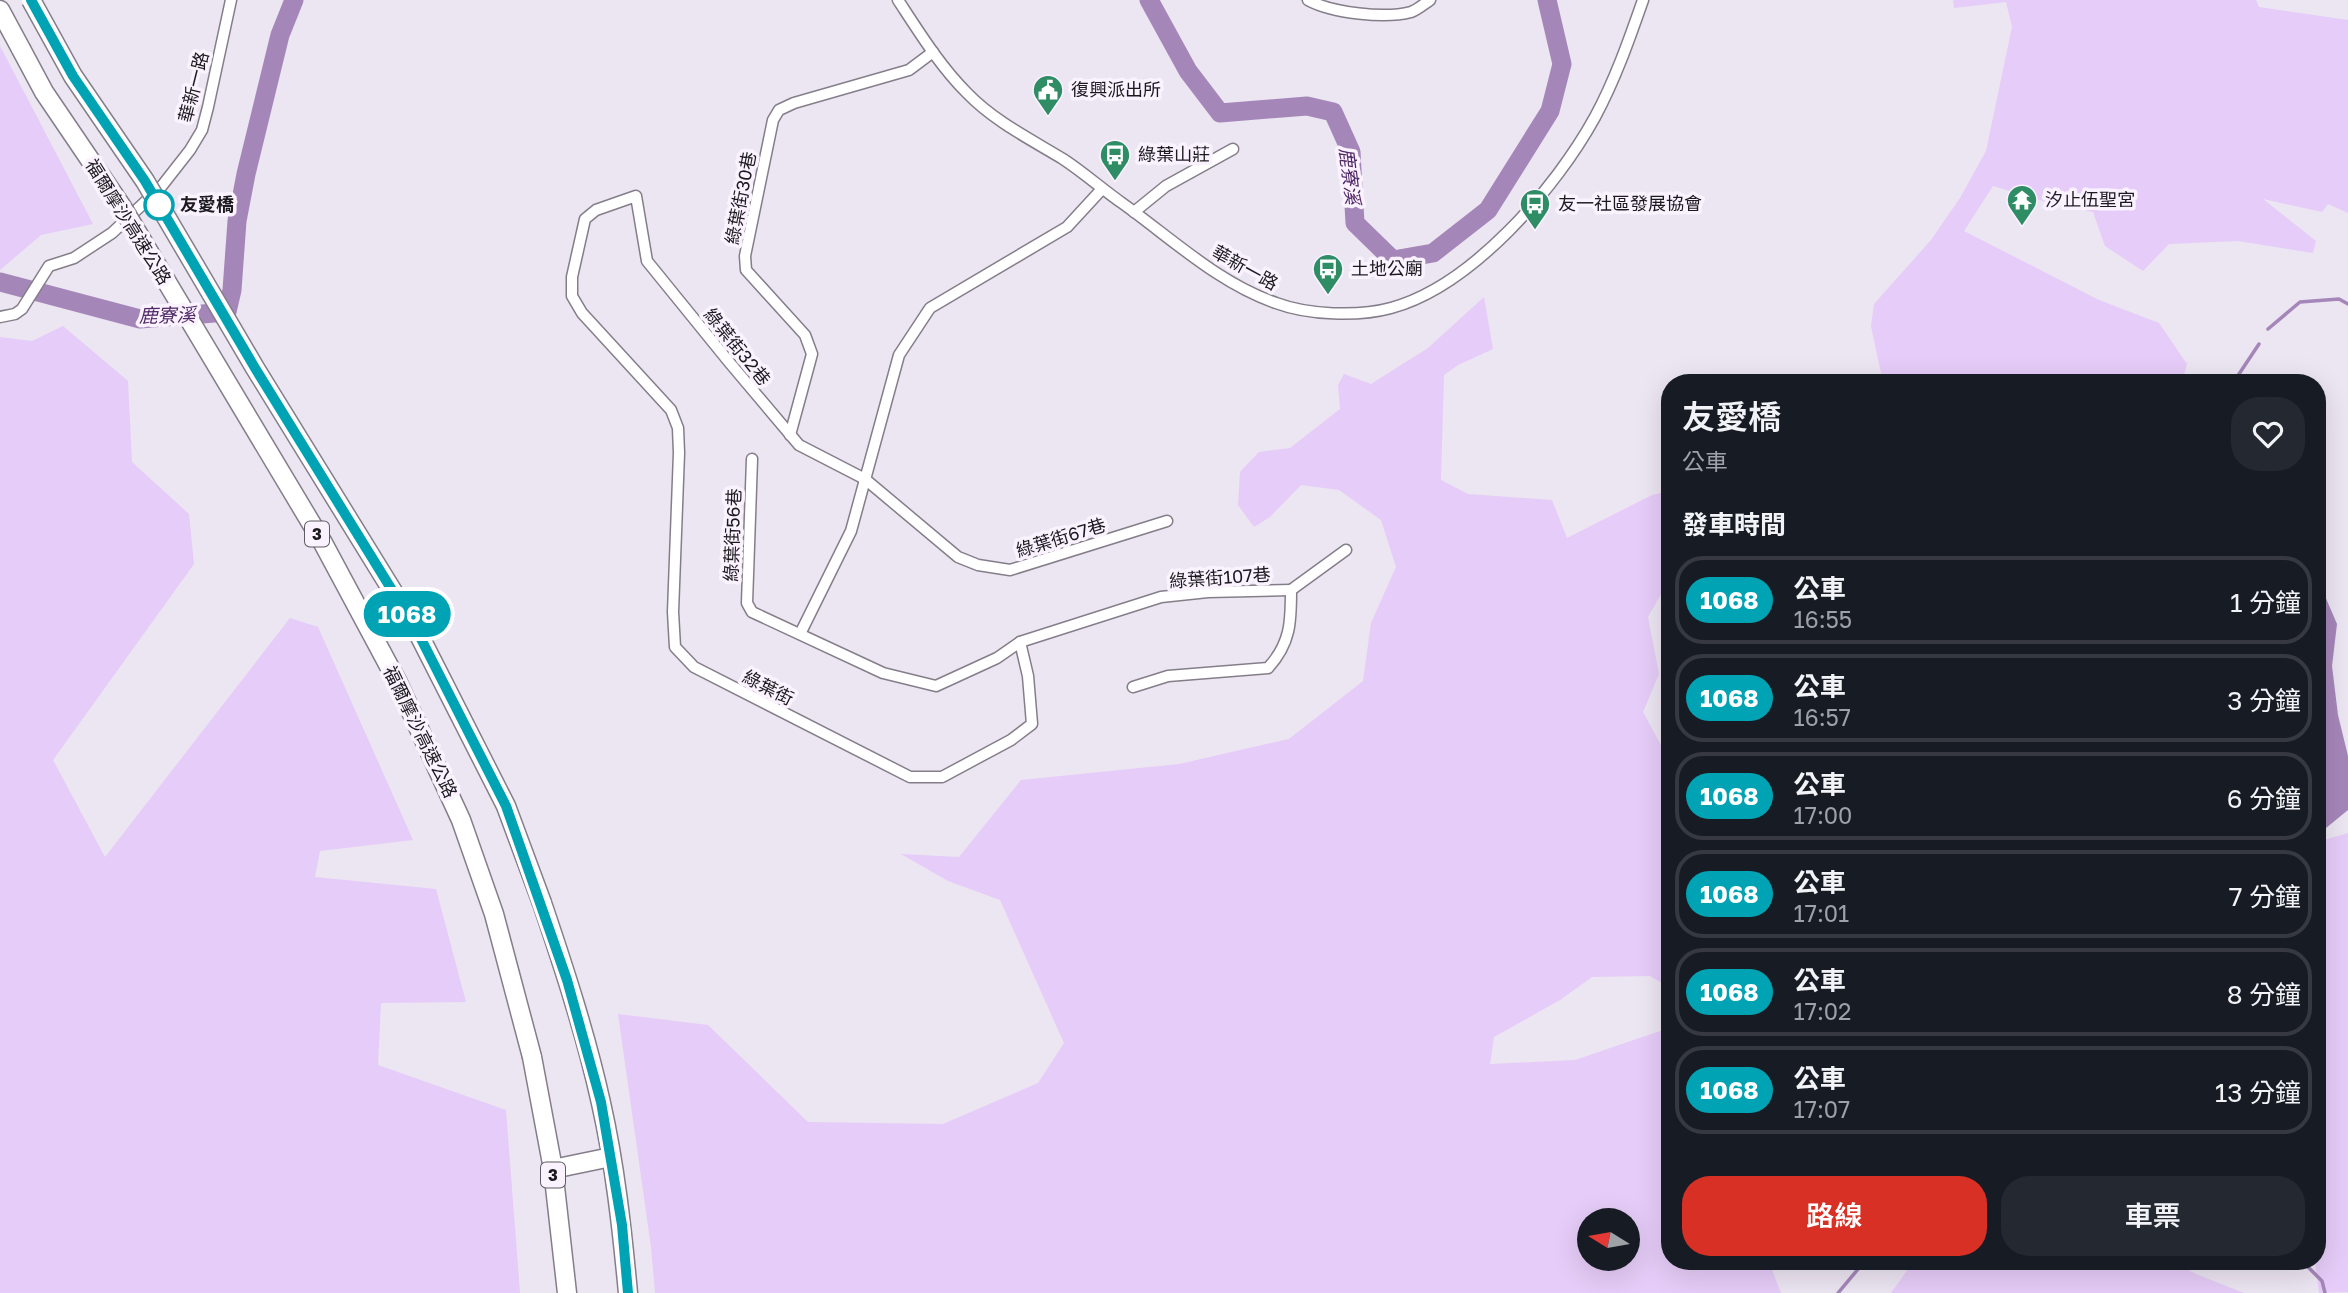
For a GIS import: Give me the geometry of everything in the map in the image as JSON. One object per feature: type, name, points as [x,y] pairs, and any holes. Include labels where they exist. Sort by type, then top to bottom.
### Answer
[{"type":"highway","name":"福爾摩沙高速公路","points":[[31,0],[73,76],[145,181],[255,368],[416,629],[506,806],[567,980],[601,1102],[622,1225],[628,1293]]},
{"type":"highway","name":"福爾摩沙高速公路","points":[[0,10],[44,92],[121,207],[323,543],[397,681],[461,820],[494,914],[532,1057],[553,1169],[567,1293]]},
{"type":"highway","points":[[553,1169],[611,1157]]},
{"type":"street","name":"華新一路","points":[[0,317],[15,314],[22,309],[49,266],[74,258],[112,233],[161,187],[190,150],[202,130],[231,0]]},
{"type":"street","name":"華新一路","points":[[898,0],[933,52],[975,101],[1019,133],[1066,161],[1203,264],[1276,304],[1314,313],[1364,312],[1391,308],[1412,300],[1430,292],[1510,231],[1536,202],[1595,117],[1622,57],[1643,0]]},
{"type":"street","points":[[1308,0],[1339,11],[1376,15],[1412,11],[1430,0]]},
{"type":"street","name":"綠葉街30巷","points":[[790,435],[813,354],[805,335],[746,270],[745,256],[773,120],[779,110],[794,103],[909,71],[933,52]]},
{"type":"street","points":[[1134,212],[1166,186],[1233,149]]},
{"type":"street","points":[[1020,642],[997,658],[936,686],[883,673],[800,634],[851,531],[899,355],[930,308],[1067,227],[1102,189]]},
{"type":"street","name":"綠葉街32巷","points":[[636,196],[647,261],[799,445],[865,479]]},
{"type":"street","name":"綠葉街","points":[[636,196],[596,210],[585,219],[572,277],[572,296],[582,313],[671,410],[678,428],[673,612],[675,647],[694,667],[910,777],[942,777],[1011,740],[1032,724],[1028,676],[1020,642]]},
{"type":"street","name":"綠葉街56巷","points":[[752,458],[747,603],[752,611],[800,634]]},
{"type":"street","name":"綠葉街67巷","points":[[865,479],[958,557],[978,565],[1010,570],[1167,521]]},
{"type":"street","points":[[1291,590],[1346,550]]},
{"type":"street","name":"綠葉街107巷","points":[[1020,642],[1161,597],[1208,592],[1291,590],[1291,625],[1278,657],[1268,668],[1168,676],[1133,688]]},
{"type":"shaded area","points":[[1953,0],[2256,0],[2259,7],[2348,20],[2348,213],[2328,204],[2322,212],[2263,199],[2316,241],[2313,253],[2238,241],[2169,244],[2143,271],[2105,246],[2093,212],[2056,205],[1993,186],[1964,231],[2099,300],[2159,323],[2187,364],[2184,374],[1881,374],[1871,326],[1874,304],[1931,240],[1960,198],[1986,151],[2012,27],[2006,2],[1954,8]]},
{"type":"shaded area","points":[[0,46],[93,224],[41,235],[0,270]]},
{"type":"shaded area","points":[[1484,297],[1493,349],[1458,365],[1444,375],[1441,480],[1468,494],[1552,500],[1567,538],[1661,493],[1661,594],[1648,617],[1659,674],[1643,712],[1661,745],[1661,982],[1650,976],[1592,977],[1560,1000],[1494,1037],[1490,1064],[1575,1060],[1661,1031],[1661,1270],[1772,1270],[1781,1293],[655,1293],[618,1014],[708,1025],[808,1122],[943,1124],[1038,1083],[1064,1043],[1000,900],[948,881],[901,854],[959,857],[1021,780],[1179,764],[1289,739],[1363,681],[1371,623],[1396,567],[1381,520],[1339,490],[1301,485],[1270,517],[1254,527],[1238,505],[1240,472],[1259,452],[1290,448],[1340,409],[1338,385],[1344,374],[1371,384],[1428,348]]},
{"type":"shaded area","points":[[63,326],[128,381],[132,462],[189,514],[194,564],[53,760],[105,857],[290,618],[318,627],[413,840],[320,851],[315,877],[436,889],[466,1002],[381,1003],[378,1065],[506,1110],[520,1293],[0,1293],[0,337],[32,341]]},
{"type":"shaded area","points":[[2326,598],[2337,624],[2332,666],[2338,715],[2348,756],[2348,810],[2326,828]]},
{"type":"shaded area","points":[[2348,833],[2348,1292],[2319,1293],[2316,1270],[2326,1270],[2326,839]]},
{"type":"shaded area","points":[[1907,1270],[2189,1270],[2244,1293],[1891,1293]]},
{"type":"waterway","name":"鹿寮溪","points":[[0,282],[140,319],[227,312],[232,290],[237,221],[246,174],[280,35],[294,0]]},
{"type":"waterway","name":"鹿寮溪","points":[[1149,0],[1188,71],[1220,113],[1307,106],[1333,112],[1351,152],[1355,223],[1393,260],[1433,253],[1488,210],[1550,111],[1562,64],[1547,0]]},
{"type":"waterway","points":[[2268,329],[2300,302],[2339,299],[2348,304]]},
{"type":"waterway","points":[[2239,374],[2259,344]]},
{"type":"waterway","points":[[1838,1293],[1857,1270]]},
{"type":"waterway","points":[[2311,1270],[2322,1281],[2325,1293]]},
{"type":"bus line","name":"1068","points":[[31,0],[73,76],[145,181],[255,368],[416,629],[506,806],[567,980],[601,1102],[622,1225],[628,1293]]},
{"type":"place","name":"復興派出所","points":[[1048,117]]},
{"type":"place","name":"綠葉山莊","points":[[1115,182]]},
{"type":"place","name":"友愛橋","points":[[159,205]]},
{"type":"place","name":"汐止伍聖宮","points":[[2022,227]]},
{"type":"place","name":"友一社區發展協會","points":[[1535,231]]},
{"type":"place","name":"土地公廟","points":[[1328,296]]}]
